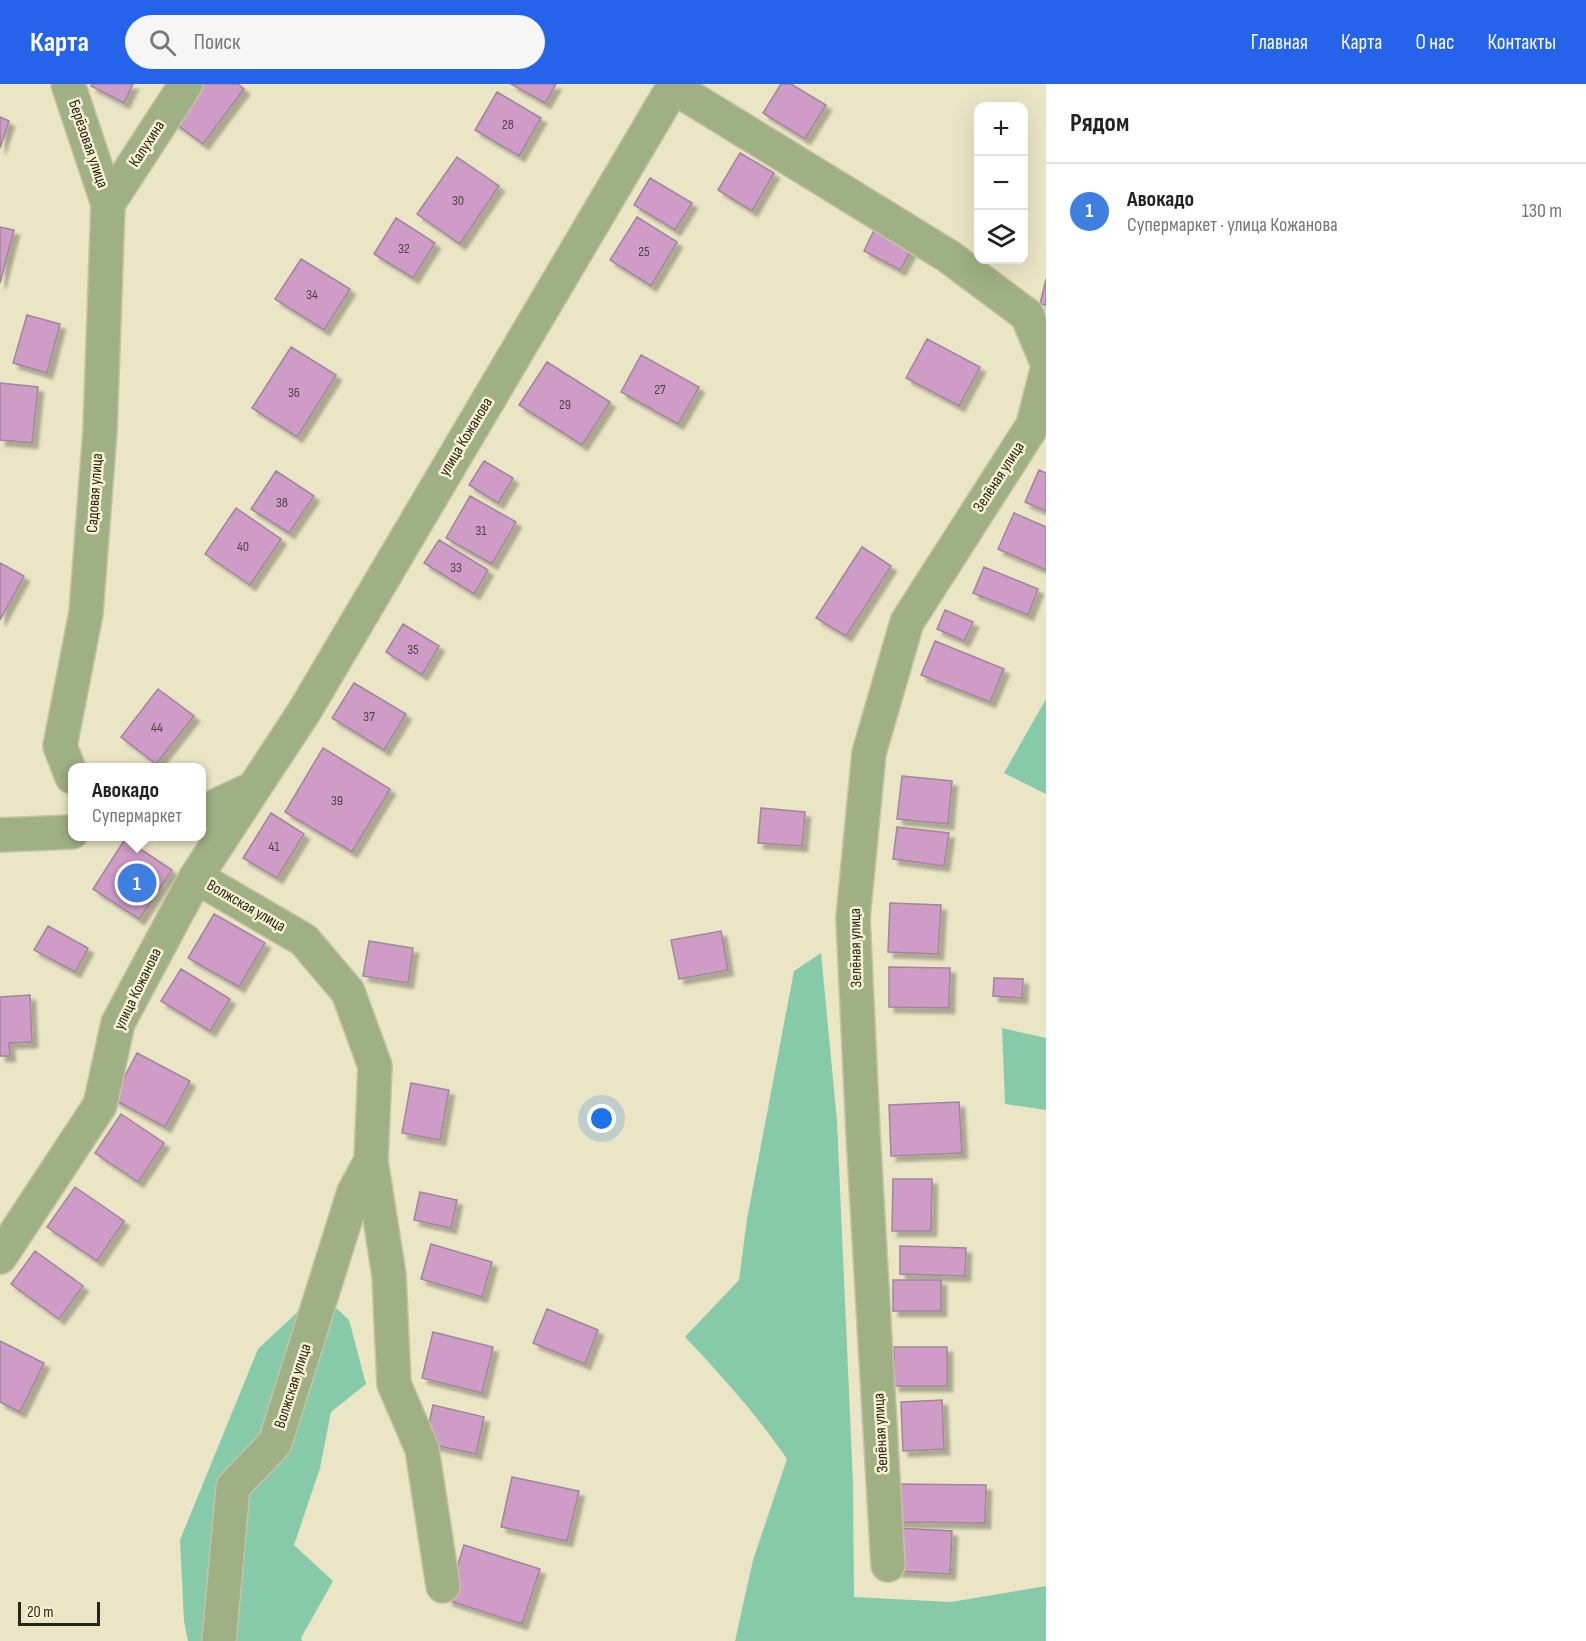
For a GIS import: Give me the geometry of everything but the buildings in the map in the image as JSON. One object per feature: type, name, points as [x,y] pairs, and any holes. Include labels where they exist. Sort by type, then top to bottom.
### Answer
[{"type":"street","name":"Берёзовая улица","points":[[68,84],[108,204]]},
{"type":"street","name":"Калухина","points":[[108,204],[186,84]]},
{"type":"street","points":[[674,86],[948,256],[1027,315],[1046,360]]},
{"type":"street","name":"улица Кожанова","points":[[0,1257],[100,1105],[118,1023],[196,877],[304,712],[674,86]]},
{"type":"street","name":"Садовая улица","points":[[68,767],[60,746],[87,613],[100,431],[108,204]]},
{"type":"street","name":"Зелёная улица","points":[[888,1565],[853,918],[869,753],[907,622],[1033,425],[1046,374]]},
{"type":"street","points":[[206,811],[254,788]]},
{"type":"street","points":[[0,835],[68,832]]},
{"type":"street","name":"Волжская улица","points":[[196,877],[304,940],[348,992],[375,1065],[371,1161],[389,1275],[394,1384],[422,1449],[443,1586]]},
{"type":"street","name":"Волжская улица","points":[[219,1641],[233,1487],[275,1443],[354,1192],[371,1161]]},
{"type":"green space","points":[[1046,699],[1046,794],[1004,773]]},
{"type":"green space","points":[[821,953],[837,1121],[853,1483],[854,1597],[951,1602],[1046,1586],[1046,1641],[735,1641],[753,1560],[787,1459],[739,1396],[685,1337],[739,1280],[747,1219],[794,971]]},
{"type":"green space","points":[[1002,1028],[1046,1038],[1046,1110],[1005,1104]]},
{"type":"green space","points":[[319,1292],[349,1320],[366,1384],[331,1412],[320,1468],[294,1545],[333,1581],[301,1638],[302,1641],[188,1641],[184,1621],[180,1540],[258,1349]]},
{"type":"place","name":"Авокадо","points":[[137,883]]}]
